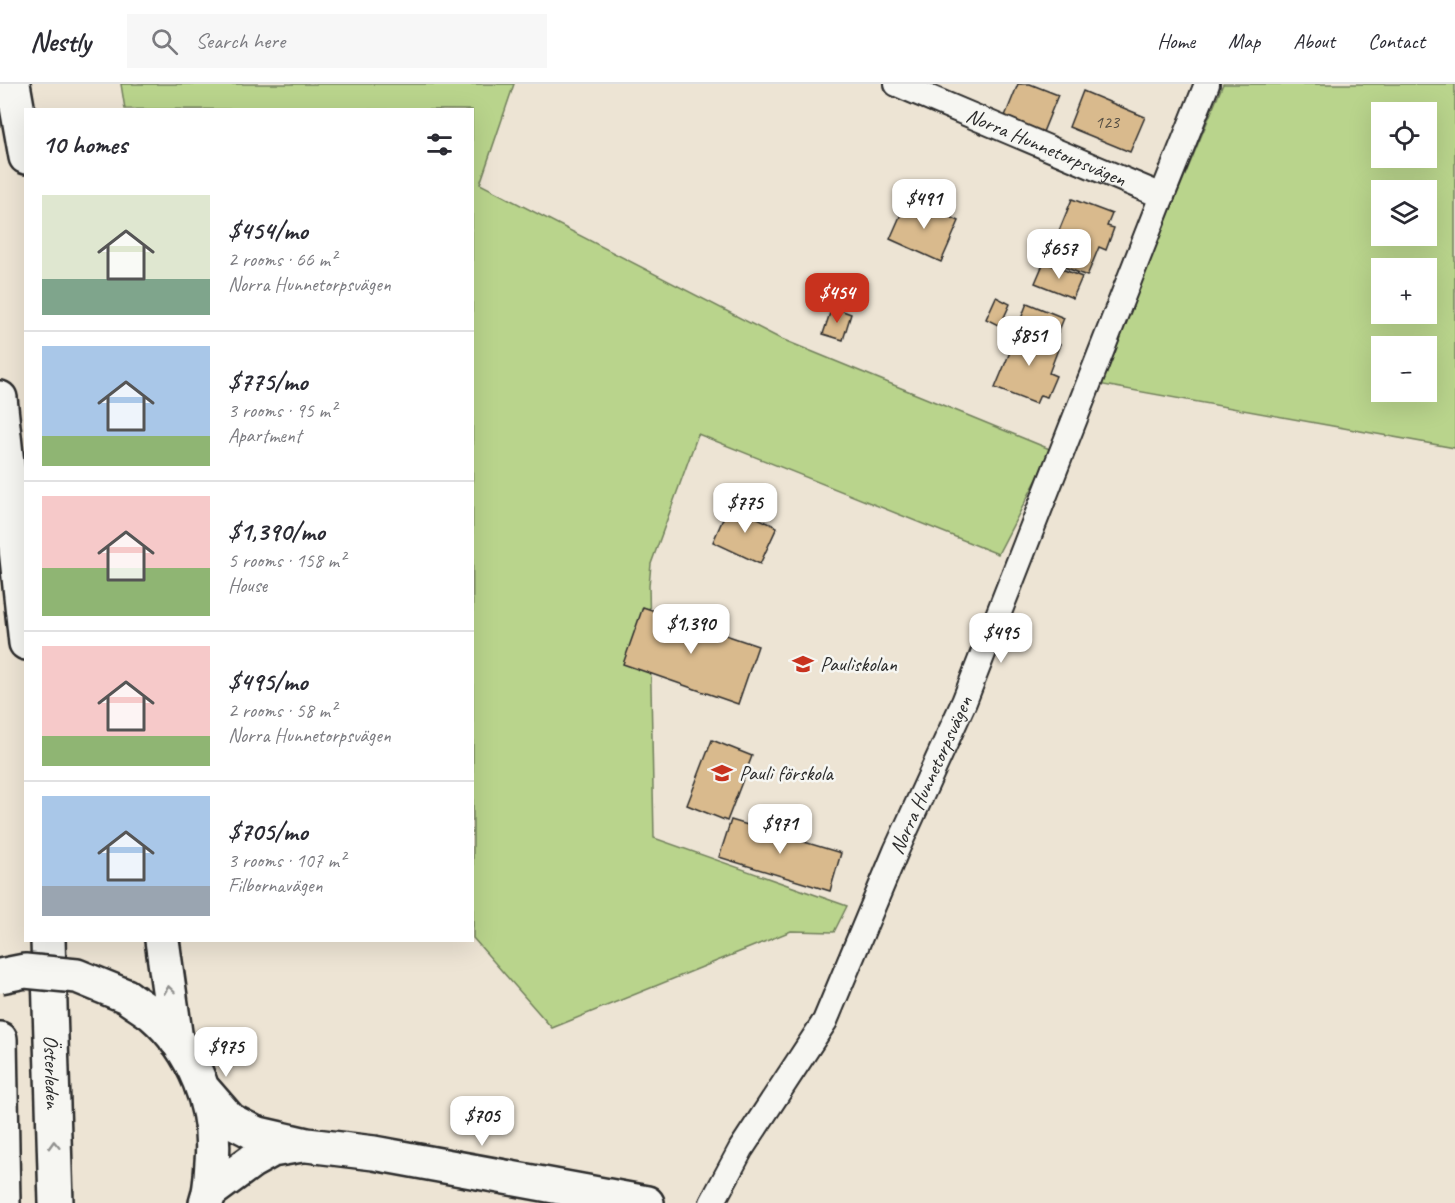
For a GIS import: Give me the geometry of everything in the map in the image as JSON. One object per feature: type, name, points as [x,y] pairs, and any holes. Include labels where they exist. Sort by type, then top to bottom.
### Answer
[{"type":"street","points":[[13,84],[24,147]]},
{"type":"street","name":"Norra Hunnetorpsvägen","points":[[897,84],[1162,196]]},
{"type":"street","name":"Norra Hunnetorpsvägen","points":[[712,1203],[741,1149],[825,1021],[896,851],[964,702],[1207,84]]},
{"type":"street","points":[[0,398],[24,624]]},
{"type":"street","name":"Österleden","points":[[48,942],[56,1203]]},
{"type":"street","points":[[162,942],[176,1040]]},
{"type":"street","points":[[0,976],[26,971],[77,976],[126,996],[153,1015],[176,1040],[192,1064],[204,1090],[214,1141],[208,1198]]},
{"type":"street","points":[[0,1039],[3,1203]]},
{"type":"street","points":[[204,1090],[230,1120],[255,1133],[307,1145],[384,1155],[647,1203]]},
{"type":"street","points":[[208,1198],[252,1161],[272,1150],[307,1145]]},
{"type":"green space","points":[[121,84],[514,84],[480,184],[779,338],[1052,450],[998,554],[698,434],[651,564],[649,586],[654,838],[847,906],[834,932],[791,931],[552,1028],[474,939],[474,108],[125,108]]},
{"type":"green space","points":[[1223,84],[1455,84],[1455,448],[1098,384]]},
{"type":"building","points":[[1018,84],[1030,84],[1058,95],[1043,132],[1005,116]]},
{"type":"building","points":[[1083,91],[1145,117],[1130,152],[1069,127]]},
{"type":"building","points":[[908,198],[959,221],[941,262],[890,239]]},
{"type":"building","points":[[1072,199],[1112,214],[1107,226],[1114,228],[1106,250],[1099,247],[1087,276],[1047,260]]},
{"type":"building","points":[[1044,262],[1082,277],[1073,298],[1035,283]]},
{"type":"building","points":[[996,297],[1010,304],[1000,326],[986,319]]},
{"type":"building","points":[[1027,303],[1064,318],[1056,338],[1019,324]]},
{"type":"building","points":[[832,307],[851,314],[843,340],[823,334]]},
{"type":"building","points":[[1020,328],[1060,344],[1049,373],[1056,376],[1047,397],[1040,395],[1036,404],[995,388]]},
{"type":"building","points":[[729,505],[777,527],[760,564],[713,542]]},
{"type":"building","points":[[643,607],[758,646],[738,704],[623,664]]},
{"type":"building","points":[[712,740],[752,756],[727,821],[687,805]]},
{"type":"building","points":[[731,820],[841,853],[830,891],[719,857]]},
{"type":"place","name":"Pauliskolan","points":[[803,664]]},
{"type":"place","name":"Pauli förskola","points":[[722,773]]}]
